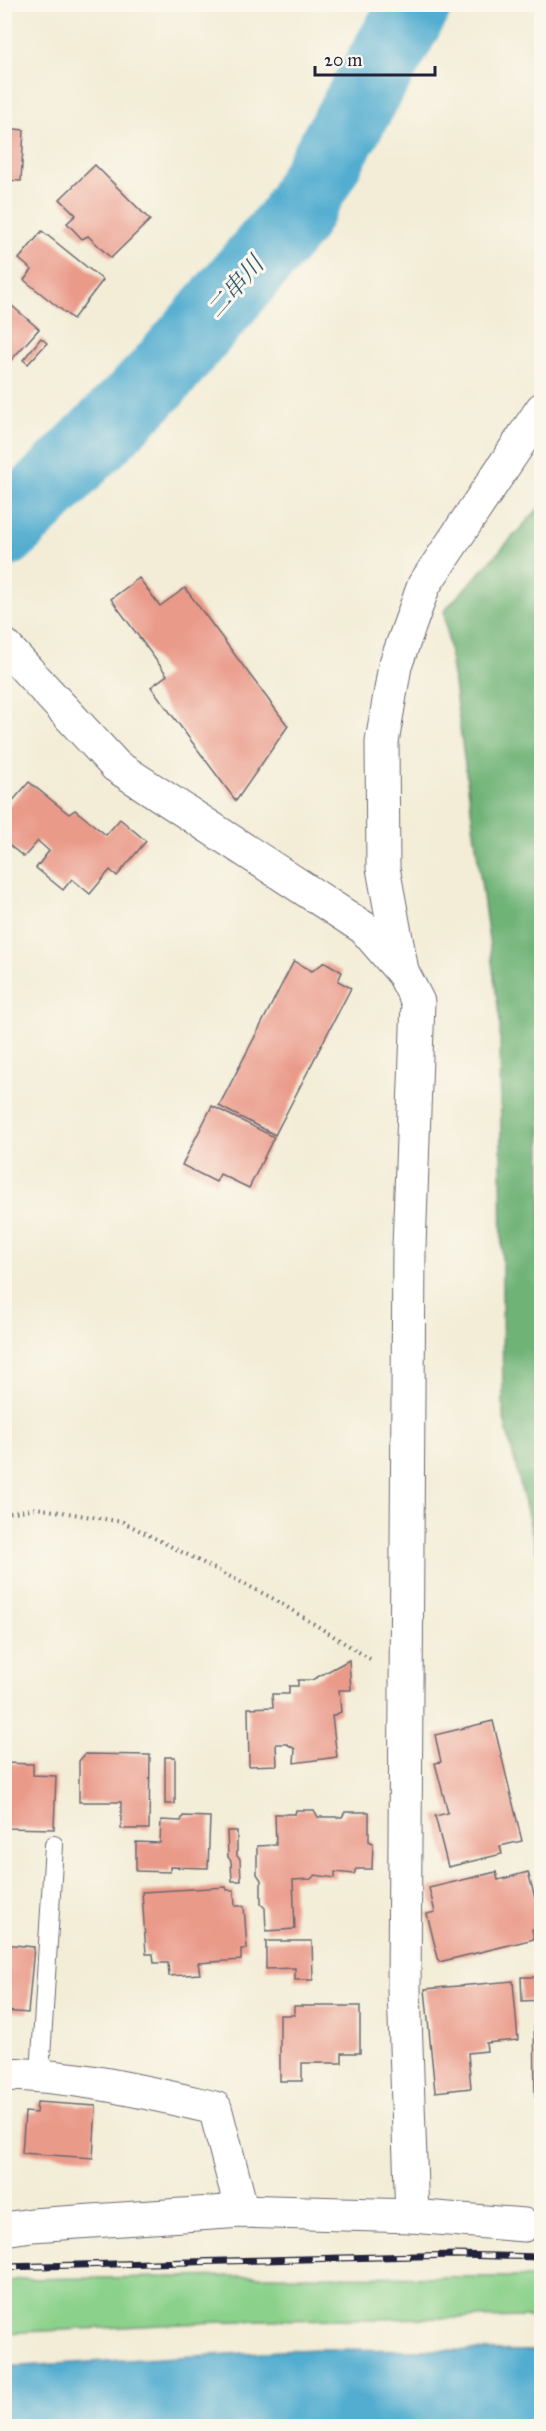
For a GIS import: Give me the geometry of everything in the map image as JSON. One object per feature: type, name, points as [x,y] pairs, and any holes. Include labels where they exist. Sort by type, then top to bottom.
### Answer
[{"type":"street","points":[[403,973],[382,868],[382,742],[395,666],[424,585],[542,409]]},
{"type":"street","points":[[5,645],[116,766],[364,928],[403,973],[418,1002],[409,1247],[404,1990],[412,2216]]},
{"type":"street","points":[[4,2074],[40,2074],[123,2087],[215,2108],[242,2211]]},
{"type":"street","points":[[4,2229],[32,2225],[242,2211],[412,2216],[533,2226]]},
{"type":"lane","points":[[40,2074],[54,1845]]},
{"type":"path","points":[[4,1514],[36,1508],[123,1522],[274,1599],[406,1682]]},
{"type":"green space","points":[[541,506],[541,1568],[503,1415],[500,1021],[444,611]]},
{"type":"green space","points":[[248,2276],[541,2277],[541,2317],[259,2320],[5,2333],[5,2282],[19,2279]]},
{"type":"water","points":[[316,2349],[541,2351],[541,2426],[5,2426],[5,2367]]},
{"type":"building","points":[[4,128],[24,130],[21,181],[4,180]]},
{"type":"building","points":[[95,165],[150,220],[111,258],[88,236],[82,239],[67,223],[76,215],[60,199]]},
{"type":"building","points":[[42,231],[103,280],[73,319],[24,280],[32,270],[19,259]]},
{"type":"building","points":[[4,299],[39,329],[4,368]]},
{"type":"building","points":[[41,338],[47,343],[28,364],[23,360]]},
{"type":"building","points":[[139,578],[160,606],[185,588],[288,726],[236,801],[151,687],[167,675],[111,599]]},
{"type":"building","points":[[29,782],[69,814],[75,810],[106,835],[120,819],[146,841],[117,876],[110,870],[90,894],[72,879],[63,890],[36,868],[49,851],[38,841],[24,857],[4,841],[4,811]]},
{"type":"building","points":[[294,961],[312,971],[325,962],[342,972],[338,981],[351,988],[275,1135],[219,1106]]},
{"type":"building","points":[[212,1106],[274,1137],[249,1188],[220,1174],[216,1182],[182,1165]]},
{"type":"building","points":[[349,1660],[351,1690],[339,1690],[341,1712],[332,1716],[337,1757],[294,1763],[295,1749],[287,1744],[276,1744],[277,1765],[249,1766],[248,1708],[273,1707],[272,1694],[289,1694],[289,1686],[298,1686],[298,1680],[312,1680]]},
{"type":"building","points":[[493,1721],[522,1841],[500,1846],[502,1854],[448,1867],[435,1816],[448,1813],[435,1763],[441,1762],[435,1735]]},
{"type":"building","points":[[85,1754],[150,1755],[149,1829],[121,1829],[121,1802],[79,1802],[79,1761]]},
{"type":"building","points":[[165,1757],[175,1757],[175,1804],[165,1804]]},
{"type":"building","points":[[4,1763],[33,1764],[33,1775],[56,1776],[54,1829],[4,1828]]},
{"type":"building","points":[[296,1810],[314,1810],[318,1817],[342,1817],[345,1812],[369,1812],[369,1841],[373,1843],[372,1869],[356,1869],[354,1874],[335,1872],[335,1878],[315,1875],[311,1879],[293,1880],[295,1929],[266,1931],[265,1908],[261,1904],[261,1880],[257,1874],[257,1846],[276,1845],[275,1814],[295,1814]]},
{"type":"building","points":[[183,1816],[210,1817],[208,1868],[170,1867],[170,1872],[136,1871],[136,1842],[160,1843],[161,1820],[181,1821]]},
{"type":"building","points":[[227,1831],[237,1831],[237,1856],[240,1859],[241,1881],[232,1881]]},
{"type":"building","points":[[496,1872],[498,1880],[528,1872],[535,1898],[542,1896],[542,1927],[532,1929],[534,1939],[439,1962],[427,1914],[435,1912],[429,1888]]},
{"type":"building","points":[[226,1887],[227,1890],[234,1890],[235,1906],[244,1906],[247,1949],[241,1949],[241,1960],[198,1963],[200,1974],[169,1976],[168,1963],[154,1963],[153,1954],[146,1954],[142,1892]]},
{"type":"building","points":[[266,1941],[312,1941],[313,1980],[295,1980],[295,1968],[266,1969]]},
{"type":"building","points":[[4,1944],[34,1947],[28,2013],[4,2011]]},
{"type":"building","points":[[521,1977],[542,1977],[542,2000],[522,2001]]},
{"type":"building","points":[[513,1981],[518,2040],[486,2043],[487,2051],[468,2053],[471,2088],[435,2092],[425,1989]]},
{"type":"building","points":[[294,2006],[360,2006],[360,2053],[342,2053],[342,2063],[302,2063],[302,2081],[280,2081],[280,2015],[294,2015]]},
{"type":"building","points":[[534,2010],[542,2010],[542,2096],[535,2096]]},
{"type":"building","points":[[37,2102],[96,2106],[93,2158],[22,2153],[25,2112],[36,2113]]},
{"type":"waterway","name":"二串川","points":[[4,532],[156,380],[292,221],[416,4]]},
{"type":"railway","points":[[4,2267],[455,2255],[542,2257]]}]
